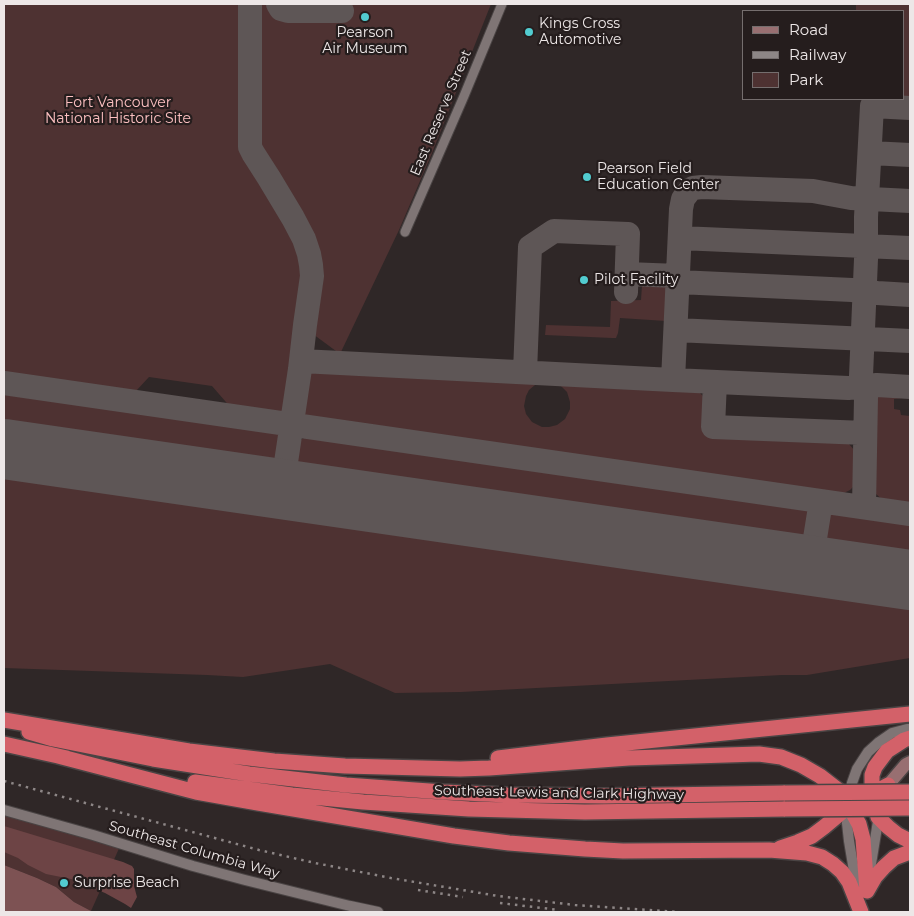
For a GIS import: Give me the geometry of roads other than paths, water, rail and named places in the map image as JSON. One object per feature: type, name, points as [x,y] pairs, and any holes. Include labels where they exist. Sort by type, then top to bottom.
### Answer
[{"type":"highway","points":[[389,767],[460,763],[627,743],[910,714]]},
{"type":"highway","points":[[4,722],[189,751],[345,766],[460,769],[629,758],[758,754],[781,757],[801,765],[820,776],[838,790],[849,806],[859,824],[863,839],[867,891]]},
{"type":"highway","name":"Southeast Lewis and Clark Highway","points":[[4,722],[53,739],[110,751],[233,771],[346,785],[515,795],[596,796],[910,792]]},
{"type":"highway","points":[[910,738],[887,751],[875,767],[872,775],[872,794],[878,817],[898,835],[910,841]]},
{"type":"highway","name":"Southeast Lewis and Clark Highway","points":[[4,744],[197,782],[292,795],[363,802],[469,809],[585,812],[910,808]]},
{"type":"highway","points":[[58,756],[196,792],[454,836],[545,846],[623,851],[769,850],[807,853],[822,857],[834,864],[842,872],[850,882],[861,912]]},
{"type":"highway","points":[[769,850],[784,847],[812,836],[849,806],[888,784]]},
{"type":"highway","points":[[867,891],[875,877],[889,862],[910,852]]},
{"type":"main road","points":[[888,784],[910,762]]},
{"type":"street","name":"East Reserve Street","points":[[405,232],[502,4]]},
{"type":"street","points":[[861,912],[847,823],[852,783],[857,769],[868,752],[892,733],[910,729]]},
{"type":"street","points":[[861,912],[867,891],[878,817],[888,784]]},
{"type":"street","name":"Southeast Columbia Way","points":[[4,810],[239,879],[378,912]]},
{"type":"railway","points":[[4,781],[259,850],[391,878],[498,896],[575,905],[678,912]]},
{"type":"railway","points":[[418,890],[463,897]]},
{"type":"railway","points":[[500,903],[559,910]]},
{"type":"place","name":"Pearson Air Museum","points":[[365,17]]},
{"type":"place","name":"Kings Cross Automotive","points":[[529,32]]},
{"type":"place","name":"Pearson Field Education Center","points":[[587,177]]},
{"type":"place","name":"Pilot Facility","points":[[584,280]]},
{"type":"place","name":"Surprise Beach","points":[[64,883]]},
{"type":"park label","name":"Fort Vancouver National Historic Site","points":[[118,112]]}]
